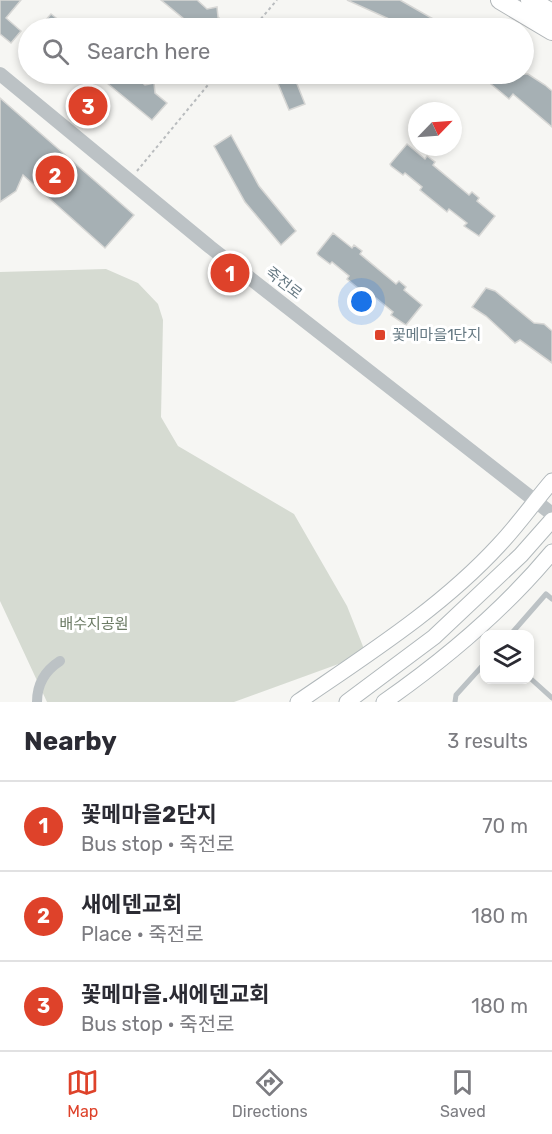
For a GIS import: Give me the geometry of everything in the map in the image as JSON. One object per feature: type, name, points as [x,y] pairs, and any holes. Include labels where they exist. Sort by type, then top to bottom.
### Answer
[{"type":"highway","points":[[500,0],[530,18]]},
{"type":"highway","points":[[530,0],[552,13]]},
{"type":"highway","points":[[534,20],[552,31]]},
{"type":"main road","points":[[298,702],[418,617],[464,579],[500,544],[552,481]]},
{"type":"main road","points":[[347,702],[434,637],[521,555],[552,520]]},
{"type":"main road","points":[[384,702],[446,658],[480,628],[513,597],[552,552]]},
{"type":"street","name":"죽전로","points":[[0,74],[219,254],[552,514]]},
{"type":"street","points":[[37,702],[37,695],[47,669],[60,661]]},
{"type":"lane","points":[[514,630],[546,594],[552,599]]},
{"type":"lane","points":[[455,702],[456,695],[480,668]]},
{"type":"lane","points":[[534,682],[552,698]]},
{"type":"path","points":[[262,18],[277,0]]},
{"type":"path","points":[[129,180],[209,84]]},
{"type":"green space","name":"배수지공원","points":[[106,269],[138,283],[158,304],[163,320],[161,417],[178,446],[294,514],[347,606],[366,654],[234,702],[47,702],[0,601],[0,272]]},
{"type":"building","points":[[0,0],[21,0],[6,18],[18,28],[18,35],[11,43],[0,34]]},
{"type":"building","points":[[161,0],[197,0],[207,9],[217,7],[219,18],[183,18]]},
{"type":"building","points":[[347,0],[400,0],[432,18],[387,18]]},
{"type":"building","points":[[534,78],[545,85],[552,91],[552,127],[513,94],[509,99],[491,84],[534,84]]},
{"type":"building","points":[[108,84],[154,84],[155,93],[167,103],[152,120]]},
{"type":"building","points":[[278,84],[297,84],[305,104],[289,110]]},
{"type":"building","points":[[0,98],[134,215],[105,248],[23,175],[16,191],[0,202]]},
{"type":"building","points":[[231,135],[259,186],[296,231],[281,245],[245,202],[214,146]]},
{"type":"building","points":[[407,144],[408,156],[421,156],[425,159],[427,156],[435,162],[433,165],[469,195],[472,192],[479,198],[477,201],[495,216],[479,236],[464,226],[467,223],[449,209],[447,212],[420,190],[422,187],[390,164]]},
{"type":"building","points":[[333,233],[352,248],[354,245],[362,251],[360,254],[396,284],[399,281],[406,287],[404,290],[422,305],[406,325],[391,315],[393,312],[376,298],[374,301],[347,279],[349,276],[332,262],[330,264],[318,255],[317,253]]},
{"type":"building","points":[[486,288],[495,291],[534,323],[544,324],[552,331],[552,363],[520,340],[515,343],[486,316],[472,307]]},
{"type":"place","name":"꽃메마을.새에덴교회","points":[[88,106]]},
{"type":"place","name":"새에덴교회","points":[[55,175]]},
{"type":"place","name":"꽃메마을2단지","points":[[230,273]]},
{"type":"place","name":"꽃메마을1단지","points":[[380,335]]}]
